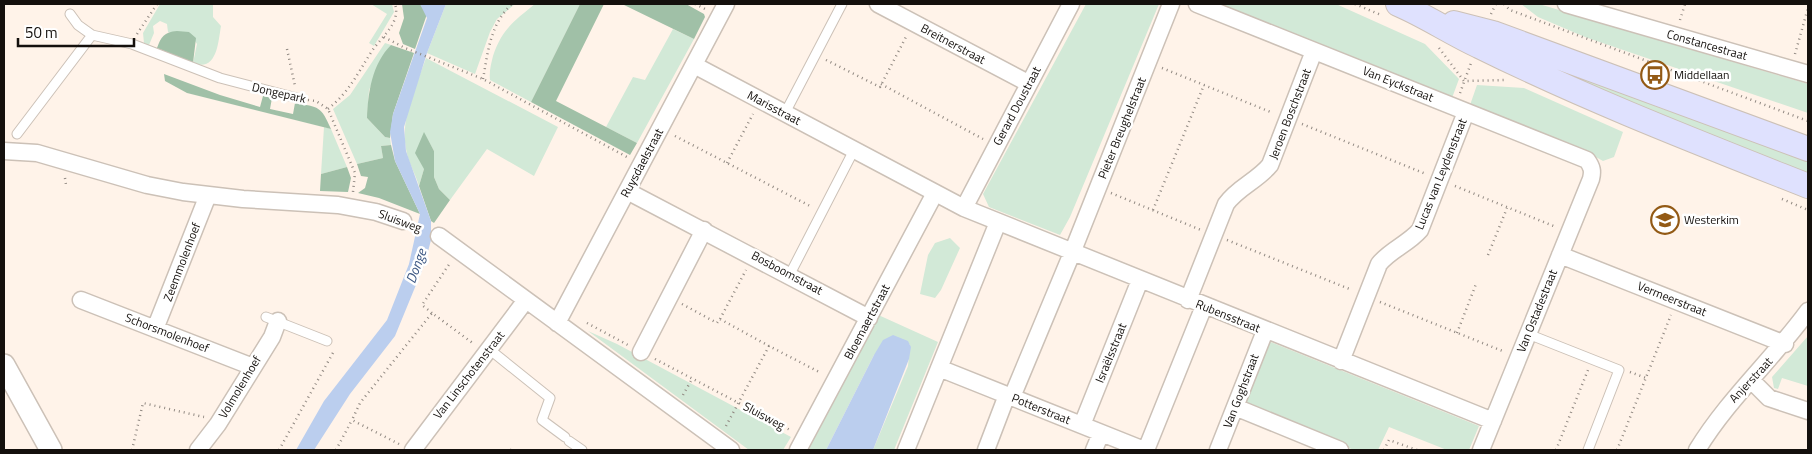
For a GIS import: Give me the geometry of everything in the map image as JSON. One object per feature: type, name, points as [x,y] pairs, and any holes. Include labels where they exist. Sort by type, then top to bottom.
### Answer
[{"type":"main road","points":[[1398,4],[1428,17],[1478,46],[1675,134],[1808,186]]},
{"type":"main road","points":[[1428,17],[1493,33],[1808,149]]},
{"type":"street","name":"Ruysdaelstraat","points":[[560,317],[726,4]]},
{"type":"street","name":"Breitnerstraat","points":[[878,4],[1028,83]]},
{"type":"street","name":"Gerard Doustraat","points":[[964,208],[1071,4]]},
{"type":"street","name":"Pieter Breughelstraat","points":[[986,450],[1072,252],[1171,4]]},
{"type":"street","name":"Van Eyckstraat","points":[[1197,4],[1587,160],[1593,172]]},
{"type":"street","name":"Constancestraat","points":[[1566,4],[1607,10],[1808,74]]},
{"type":"street","name":"Jeroen Boschstraat","points":[[1188,300],[1226,204],[1235,192],[1260,177],[1270,165],[1314,51]]},
{"type":"street","name":"Marisstraat","points":[[694,65],[964,208]]},
{"type":"street","name":"Lucas van Leydenstraat","points":[[1341,361],[1382,260],[1414,237],[1420,230],[1466,112]]},
{"type":"street","name":"Sluisweg","points":[[4,151],[36,153],[147,185],[208,195],[350,206],[403,221]]},
{"type":"street","name":"Van Ostadestraat","points":[[1481,450],[1593,172]]},
{"type":"street","name":"Bosboomstraat","points":[[627,191],[790,274],[869,318]]},
{"type":"street","name":"Bloemaertstraat","points":[[801,444],[935,193]]},
{"type":"street","name":"Zeemmolenhoef","points":[[155,329],[208,195]]},
{"type":"street","name":"Rubensstraat","points":[[964,208],[1188,300],[1493,421]]},
{"type":"street","points":[[906,450],[998,222]]},
{"type":"street","points":[[641,352],[704,230]]},
{"type":"street","points":[[439,236],[526,300],[560,317],[731,450]]},
{"type":"street","name":"Vermeerstraat","points":[[1560,255],[1785,344]]},
{"type":"street","name":"Israëlsstraat","points":[[1082,426],[1140,280]]},
{"type":"street","name":"Schorsmolenhoef","points":[[81,300],[253,367]]},
{"type":"street","name":"Van Linschotenstraat","points":[[408,448],[526,300]]},
{"type":"street","points":[[1145,450],[1204,306]]},
{"type":"street","name":"Anjerstraat","points":[[1697,450],[1721,414],[1785,344],[1808,311]]},
{"type":"street","name":"Volmolenhoef","points":[[198,450],[220,421],[253,367],[272,319]]},
{"type":"street","name":"Van Goghstraat","points":[[1218,450],[1265,331]]},
{"type":"street","points":[[4,365],[51,450]]},
{"type":"street","name":"Potterstraat","points":[[939,368],[1145,450]]},
{"type":"street","points":[[1751,380],[1769,398],[1808,411]]},
{"type":"street","points":[[1235,407],[1340,450]]},
{"type":"street","points":[[1094,450],[1101,433]]},
{"type":"lane","points":[[785,113],[842,4]]},
{"type":"lane","name":"Dongepark","points":[[70,14],[78,25],[92,34],[132,44],[220,78],[297,98]]},
{"type":"lane","points":[[17,134],[92,34]]},
{"type":"lane","points":[[790,274],[854,150]]},
{"type":"lane","name":"Volmolenhoef","points":[[272,319],[327,341]]},
{"type":"lane","points":[[1528,334],[1619,370],[1588,450]]},
{"type":"lane","points":[[487,351],[550,398],[542,420],[582,450]]},
{"type":"path","points":[[132,44],[157,4]]},
{"type":"path","points":[[350,206],[355,173],[328,109],[353,84],[373,49],[384,37],[396,15],[395,4]]},
{"type":"path","points":[[483,79],[490,36],[498,21],[512,4]]},
{"type":"path","points":[[1504,4],[1510,10],[1808,121]]},
{"type":"path","points":[[1790,69],[1808,8]]},
{"type":"path","points":[[816,54],[872,85],[880,87],[913,22]]},
{"type":"path","points":[[384,37],[404,48],[483,79],[641,165]]},
{"type":"path","points":[[287,49],[297,98]]},
{"type":"path","points":[[1148,62],[1569,232]]},
{"type":"path","points":[[881,84],[996,146]]},
{"type":"path","points":[[1153,210],[1204,85]]},
{"type":"path","name":"Dongepark","points":[[297,98],[316,101],[328,109]]},
{"type":"path","points":[[727,163],[761,101]]},
{"type":"path","points":[[660,129],[822,212]]},
{"type":"path","points":[[1098,188],[1518,357]]},
{"type":"path","points":[[1488,255],[1507,207]]},
{"type":"path","points":[[459,251],[422,304],[487,351]]},
{"type":"path","points":[[669,298],[717,323],[754,256]]},
{"type":"path","points":[[1457,333],[1476,284]]},
{"type":"path","points":[[1617,450],[1676,301]]},
{"type":"path","points":[[336,450],[360,403],[432,313]]},
{"type":"path","name":"Sluisweg","points":[[560,317],[641,352],[738,403],[801,444]]},
{"type":"path","points":[[720,319],[835,381]]},
{"type":"path","points":[[280,450],[336,348],[327,341]]},
{"type":"path","points":[[716,440],[769,346]]},
{"type":"path","points":[[1556,450],[1593,360]]},
{"type":"path","points":[[1619,370],[1629,371],[1646,378]]},
{"type":"path","points":[[132,450],[143,403],[220,421]]},
{"type":"path","points":[[352,420],[408,448]]},
{"type":"path","points":[[1384,450],[1389,440],[1417,450]]},
{"type":"green space","points":[[160,4],[213,4],[213,17],[221,26],[217,48],[212,60],[201,65],[193,63],[197,44],[189,32],[168,32],[167,24],[160,21],[153,26],[154,33],[149,45],[144,43],[143,33]]},
{"type":"green space","points":[[371,4],[392,4],[394,12],[374,46],[369,43],[387,14]]},
{"type":"green space","points":[[402,4],[420,4],[427,14],[415,49],[403,44],[399,33],[404,18]]},
{"type":"green space","points":[[446,4],[515,4],[497,19],[490,32],[475,74],[427,53]]},
{"type":"green space","points":[[535,4],[580,4],[531,102],[490,80],[490,74],[493,56],[500,39],[515,21]]},
{"type":"green space","points":[[580,4],[604,4],[556,101],[637,143],[630,155],[531,102]]},
{"type":"green space","points":[[622,4],[686,4],[704,14],[705,17],[694,39]]},
{"type":"green space","points":[[1086,4],[1159,4],[1070,217],[1060,235],[989,207],[983,194]]},
{"type":"green space","points":[[1216,4],[1336,4],[1425,44],[1459,79],[1452,98]]},
{"type":"green space","points":[[1521,4],[1539,4],[1808,84],[1808,113],[1585,37],[1538,17]]},
{"type":"green space","points":[[673,29],[694,39],[637,143],[606,127],[633,77],[645,80]]},
{"type":"green space","points":[[1463,30],[1660,108],[1808,159],[1807,181]]},
{"type":"green space","points":[[177,31],[189,32],[196,38],[193,63],[157,48],[164,36]]},
{"type":"green space","points":[[385,43],[391,45],[369,90],[367,118],[385,137],[390,138],[391,145],[381,146],[383,158],[357,164],[333,109],[350,95]]},
{"type":"green space","points":[[391,45],[414,53],[393,114],[390,138],[385,137],[367,118],[372,79],[379,61]]},
{"type":"green space","points":[[426,58],[558,127],[534,176],[487,149],[450,200],[439,189],[434,177],[434,151],[424,133],[424,169],[419,186],[407,154],[405,126],[410,103]]},
{"type":"green space","points":[[164,74],[220,95],[260,107],[263,96],[272,98],[270,109],[293,114],[295,103],[314,107],[322,112],[331,129],[187,93],[165,81]]},
{"type":"green space","points":[[1477,85],[1524,88],[1623,132],[1614,157],[1603,161],[1587,152],[1470,105]]},
{"type":"green space","points":[[324,127],[331,129],[347,167],[321,174]]},
{"type":"green space","points":[[424,132],[434,151],[434,177],[439,189],[450,200],[434,223],[431,221],[419,186],[424,169],[415,153]]},
{"type":"green space","points":[[391,145],[395,161],[420,214],[379,198],[358,193],[365,188],[368,177],[361,176],[357,164],[383,158],[381,146]]},
{"type":"green space","points":[[347,167],[351,178],[348,192],[320,191],[321,174]]},
{"type":"green space","points":[[950,238],[960,248],[941,290],[935,298],[920,294],[928,255],[935,243]]},
{"type":"green space","points":[[874,313],[938,342],[894,450],[873,450],[908,366],[910,344],[874,355],[826,450],[803,450]]},
{"type":"green space","points":[[588,331],[617,344],[791,437],[783,450],[749,450]]},
{"type":"green space","points":[[1808,336],[1808,386],[1782,378],[1778,389],[1774,388],[1772,377]]},
{"type":"green space","points":[[1268,341],[1479,426],[1469,450],[1447,450],[1389,427],[1378,450],[1354,450],[1243,405]]},
{"type":"water","name":"Donge","points":[[420,4],[446,4],[427,53],[404,127],[406,151],[431,221],[431,240],[425,263],[395,336],[350,394],[314,450],[296,450],[324,401],[387,320],[409,264],[420,214],[395,161],[390,132],[393,114],[427,18]]},
{"type":"water","points":[[893,335],[908,341],[911,347],[909,359],[873,450],[826,450],[874,355],[883,340]]},
{"type":"place","name":"Middellaan","points":[[1655,75]]},
{"type":"place","name":"Westerkim","points":[[1665,220]]}]
